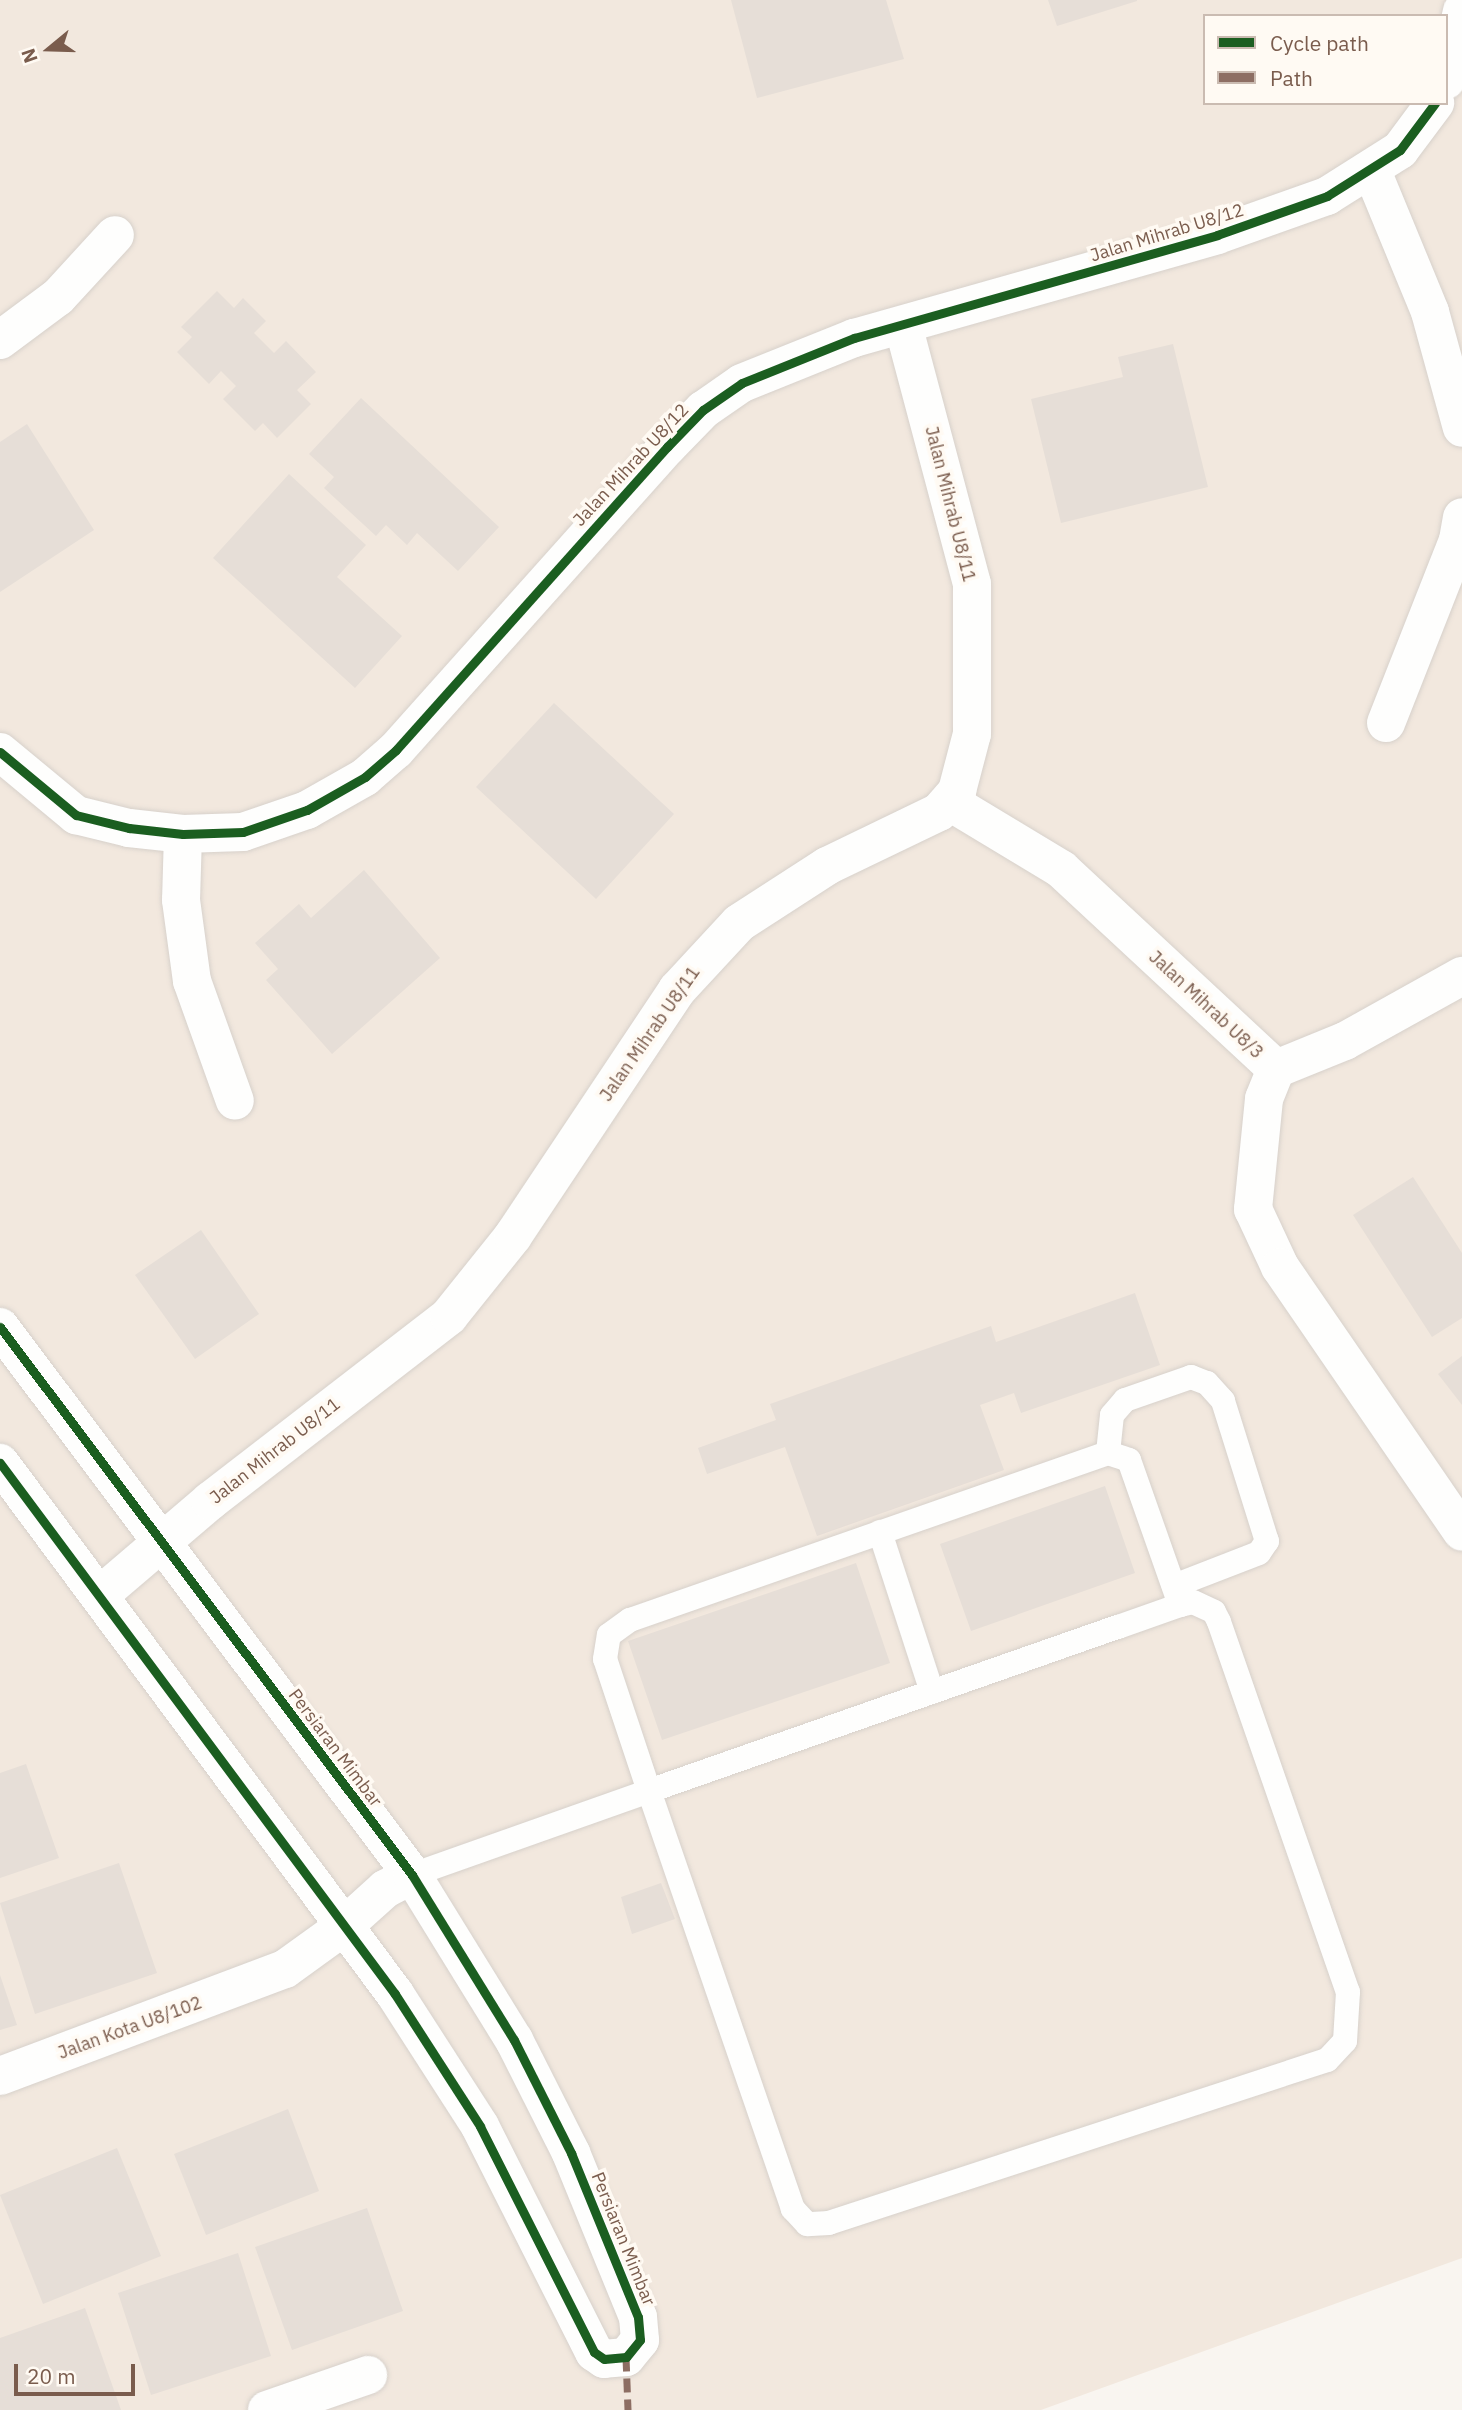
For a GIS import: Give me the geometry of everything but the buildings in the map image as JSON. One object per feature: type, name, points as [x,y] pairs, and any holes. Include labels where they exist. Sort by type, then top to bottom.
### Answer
[{"type":"street","points":[[1448,71],[1462,11]]},
{"type":"street","name":"Jalan Mihrab U8/12","points":[[0,752],[76,815],[183,834],[243,832],[274,824],[365,777],[396,750],[703,410],[741,383],[784,363],[904,325],[1217,235],[1327,196],[1372,171],[1400,150],[1434,105]]},
{"type":"street","points":[[1372,171],[1430,312],[1462,428]]},
{"type":"street","points":[[0,341],[58,297],[114,235]]},
{"type":"street","name":"Jalan Mihrab U8/11","points":[[100,1595],[162,1540],[449,1316],[513,1236],[677,990],[739,923],[775,895],[925,820],[950,802],[964,779],[972,734],[972,584],[904,325]]},
{"type":"street","points":[[1386,723],[1458,540],[1462,517]]},
{"type":"street","name":"Jalan Mihrab U8/3","points":[[950,802],[1061,869],[1276,1069],[1264,1099],[1253,1209],[1280,1267],[1462,1532]]},
{"type":"street","points":[[183,834],[181,900],[190,970],[235,1101]]},
{"type":"street","points":[[1276,1069],[1367,1029],[1462,976]]},
{"type":"street","name":"Persiaran Mimbar","points":[[0,1327],[412,1875],[514,2040],[571,2153],[642,2330],[635,2351],[626,2357],[604,2359],[594,2352],[480,2126],[395,1994],[0,1463]]},
{"type":"street","name":"Jalan Kota U8/102","points":[[0,2076],[260,1980],[307,1955],[343,1927],[384,1889],[412,1875]]},
{"type":"street","points":[[267,2410],[368,2375]]},
{"type":"lane","points":[[412,1875],[932,1692],[1177,1595],[1259,1553],[1267,1541],[1223,1401],[1207,1382],[1191,1377],[1125,1399],[1112,1415],[1108,1453]]},
{"type":"lane","points":[[1108,1453],[1129,1460],[1177,1595],[1204,1604],[1219,1622],[1349,1992],[1345,2041],[1327,2060],[829,2223],[807,2224],[793,2209],[649,1791],[605,1659],[604,1646],[616,1627],[1108,1453]]},
{"type":"lane","points":[[880,1532],[932,1692]]},
{"type":"shaded area","points":[[0,0],[1462,0],[1462,2258],[1041,2410],[0,2410]]},
{"type":"marked path","points":[[626,2357],[628,2410]]},
{"type":"cycle path","points":[[0,752],[76,815],[129,828],[183,834],[243,832],[307,810],[365,777],[396,750],[667,447],[703,410],[742,383],[854,338],[1217,235],[1327,196],[1400,150],[1434,105]]},
{"type":"cycle path","points":[[0,1327],[412,1875],[514,2040],[571,2153],[638,2317],[640,2340],[626,2357],[604,2359],[594,2352],[480,2126],[395,1994],[0,1463]]}]
